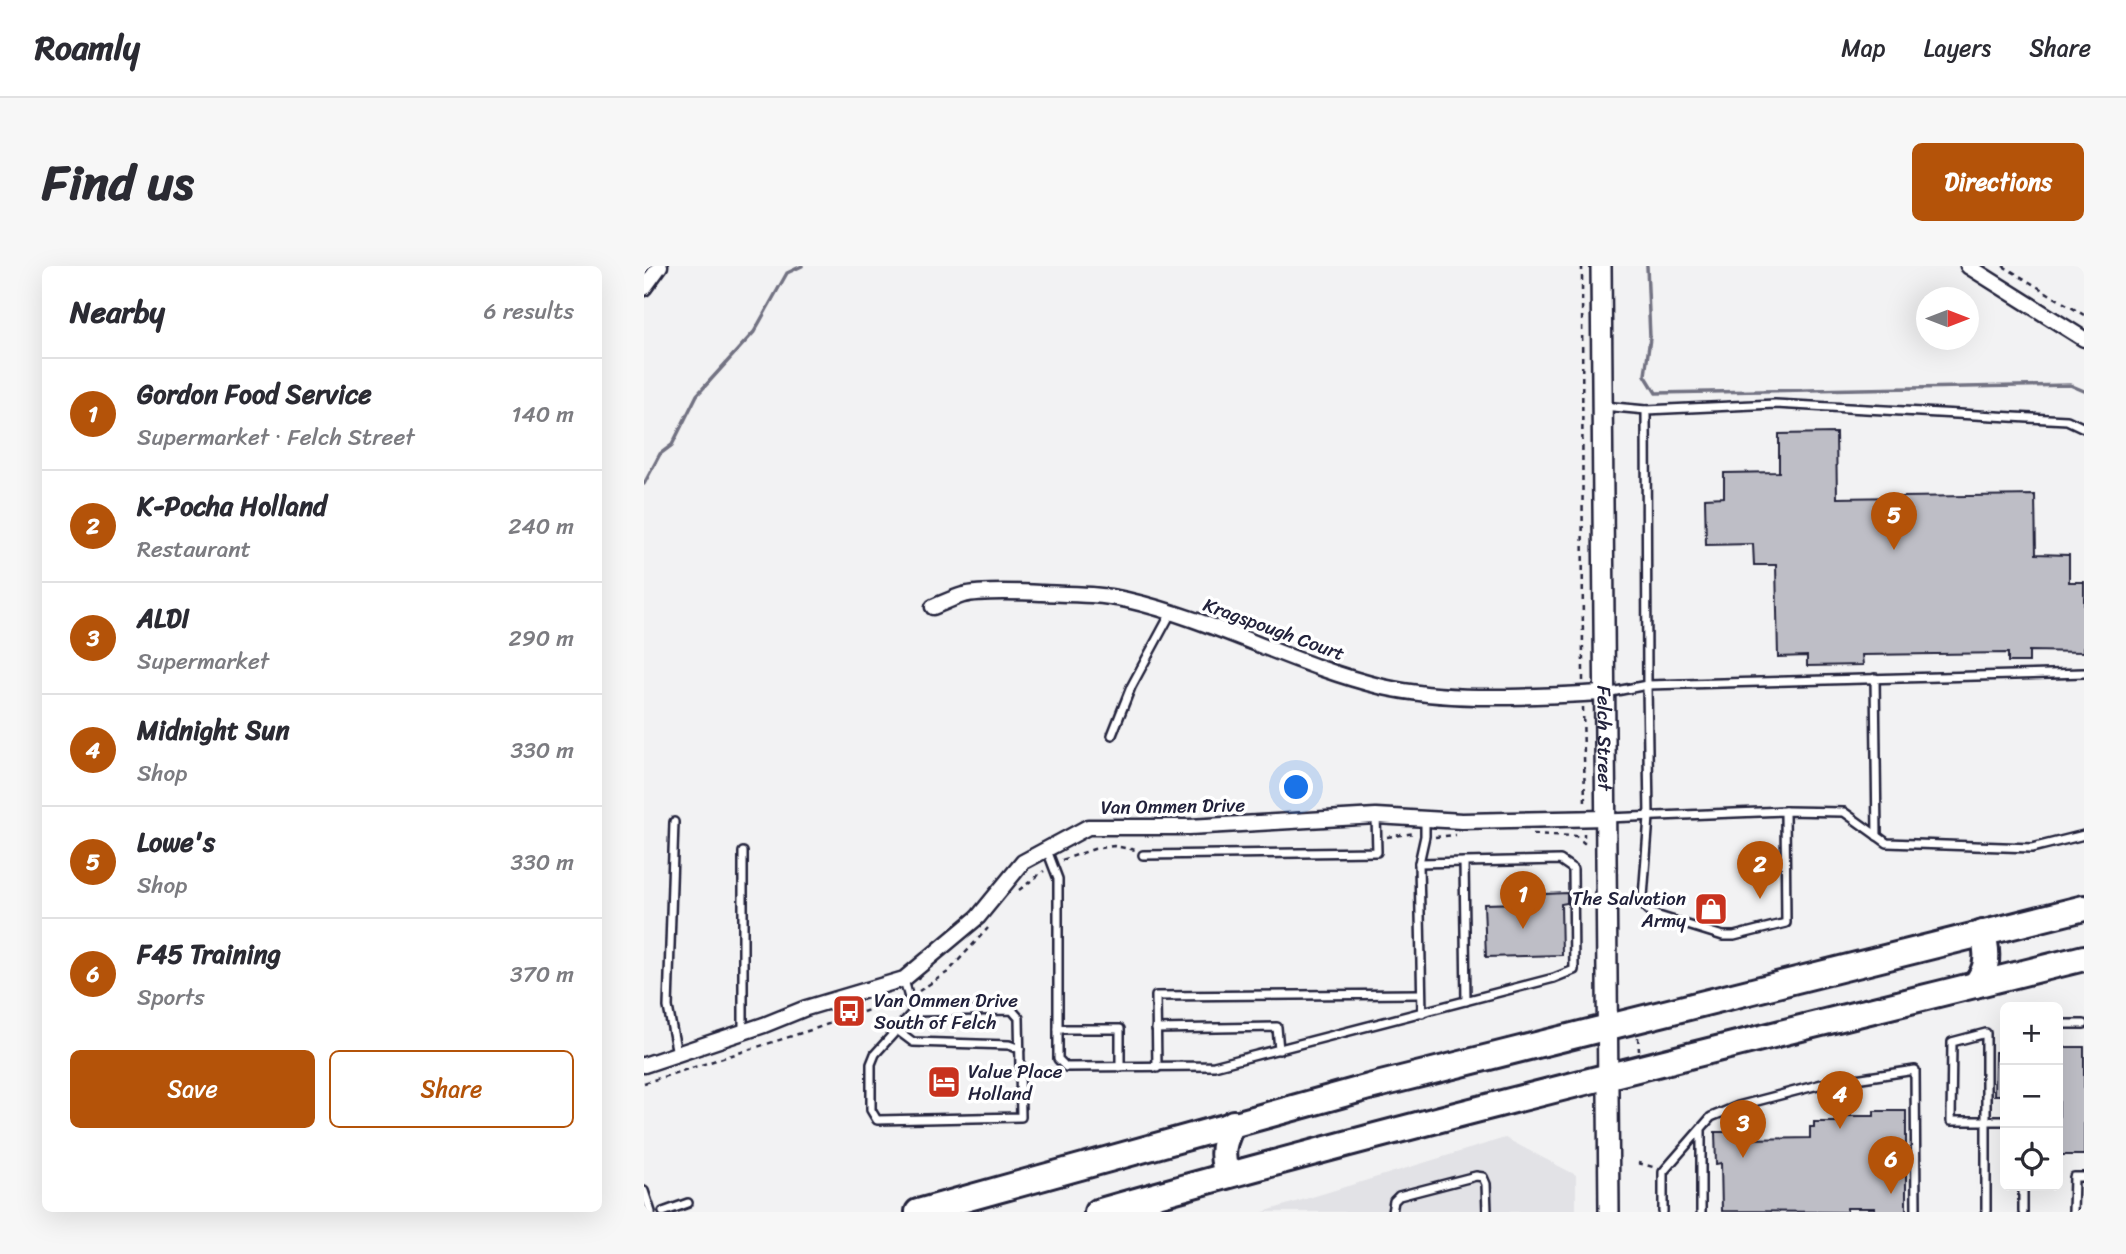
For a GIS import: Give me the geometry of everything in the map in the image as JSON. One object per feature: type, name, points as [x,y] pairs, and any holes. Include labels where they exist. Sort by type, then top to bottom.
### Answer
[{"type":"highway","points":[[918,1212],[1233,1123],[1608,1026],[2084,908]]},
{"type":"highway","points":[[1975,985],[1986,969],[1988,960],[1983,933]]},
{"type":"highway","points":[[1097,1212],[1227,1175],[2084,958]]},
{"type":"highway","points":[[1227,1175],[1222,1150],[1233,1123]]},
{"type":"street","points":[[644,289],[660,266]]},
{"type":"street","name":"Felch Street","points":[[1601,266],[1609,1212]]},
{"type":"street","points":[[1968,266],[2084,339]]},
{"type":"street","name":"Kragspough Court","points":[[933,607],[964,594],[1022,592],[1125,599],[1171,612],[1354,679],[1387,687],[1427,694],[1483,697],[1605,693]]},
{"type":"street","name":"Van Ommen Drive","points":[[644,1063],[806,1008],[904,979],[978,917],[1023,862],[1088,827],[1189,827],[1377,816],[1425,820],[1606,818]]},
{"type":"lane","points":[[1602,406],[1646,410],[1775,404],[2067,420],[2084,428]]},
{"type":"lane","points":[[1646,410],[1649,817],[1643,897],[1646,908],[1652,914],[1723,936],[1734,936],[1786,923],[1785,811]]},
{"type":"lane","points":[[1112,735],[1131,687],[1171,612]]},
{"type":"lane","points":[[1605,693],[1647,685],[2084,673]]},
{"type":"lane","points":[[1875,678],[1877,836]]},
{"type":"lane","points":[[1606,818],[1785,811],[1844,812],[1887,843],[2032,848],[2084,835]]},
{"type":"lane","points":[[1145,853],[1377,852],[1377,816]]},
{"type":"lane","points":[[1422,1013],[1419,863],[1425,836],[1425,820]]},
{"type":"lane","points":[[674,822],[668,1007],[677,1054]]},
{"type":"lane","points":[[1046,849],[1058,879],[1058,1059],[1066,1067],[1214,1066],[1466,1002],[1574,970],[1573,869],[1560,860],[1419,863]]},
{"type":"lane","points":[[743,852],[743,1031]]},
{"type":"lane","points":[[1464,862],[1466,1002]]},
{"type":"lane","points":[[904,979],[913,1012]]},
{"type":"lane","points":[[1157,1068],[1156,996],[1421,994]]},
{"type":"lane","points":[[1012,1010],[1019,1018],[1021,1117],[877,1119],[872,1110],[871,1064],[875,1054],[897,1030],[913,1012],[1012,1010]]},
{"type":"lane","points":[[2063,1024],[2084,1024]]},
{"type":"lane","points":[[1156,1029],[1277,1027],[1279,1050]]},
{"type":"lane","points":[[1058,1029],[1120,1029],[1120,1067]]},
{"type":"lane","points":[[897,1030],[913,1042],[1009,1045],[1020,1049]]},
{"type":"lane","points":[[1986,1212],[1986,1121],[1986,1083],[1986,1032],[1952,1042],[1951,1121],[1986,1121],[2000,1121]]},
{"type":"lane","points":[[1663,1212],[1663,1172],[1711,1117],[1738,1106],[1822,1084],[1915,1070],[1916,1212]]},
{"type":"lane","points":[[1701,1130],[1701,1212]]},
{"type":"lane","points":[[1392,1212],[1394,1201],[1399,1196],[1476,1176],[1483,1177],[1486,1184],[1487,1212]]},
{"type":"lane","points":[[2073,1212],[2074,1177],[2084,1177]]},
{"type":"lane","points":[[644,1191],[651,1212]]},
{"type":"lane","points":[[2022,1212],[2023,1191]]},
{"type":"lane","points":[[663,1212],[688,1203]]},
{"type":"path","points":[[1526,834],[1576,836],[1584,843],[1582,266]]},
{"type":"path","points":[[2003,266],[2084,316]]},
{"type":"path","points":[[1377,839],[1414,833],[1432,838],[1459,835]]},
{"type":"path","points":[[1013,895],[1053,865],[1073,855],[1114,846],[1145,853]]},
{"type":"path","points":[[644,1083],[814,1029],[924,989],[948,972],[994,920]]},
{"type":"path","points":[[1638,1036],[1639,1051]]},
{"type":"path","points":[[1638,1163],[1653,1167]]},
{"type":"shaded area","points":[[1505,1138],[1576,1175],[1576,1212],[1263,1212]]},
{"type":"building","points":[[1836,433],[1837,498],[2035,495],[2036,554],[2069,555],[2069,582],[2084,582],[2084,652],[2029,651],[2029,662],[2008,662],[2008,653],[1862,655],[1863,665],[1807,666],[1807,656],[1778,657],[1776,565],[1754,565],[1753,544],[1706,545],[1705,498],[1724,497],[1724,473],[1779,472],[1779,434]]},
{"type":"building","points":[[1567,893],[1567,903],[1561,904],[1562,955],[1486,957],[1484,904],[1522,903],[1522,895]]},
{"type":"building","points":[[2063,1047],[2084,1047],[2084,1155],[2063,1155]]},
{"type":"building","points":[[1995,1052],[2000,1052],[2000,1095],[1994,1095]]},
{"type":"building","points":[[1874,1111],[1906,1111],[1906,1212],[1875,1212],[1875,1208],[1847,1208],[1847,1212],[1722,1211],[1721,1163],[1716,1164],[1715,1132],[1747,1132],[1747,1139],[1810,1138],[1810,1127],[1814,1127],[1814,1122],[1844,1122],[1844,1116],[1874,1116]]},
{"type":"waterway","points":[[644,484],[660,454],[672,445],[697,395],[754,332],[787,273],[802,266]]},
{"type":"waterway","points":[[1647,266],[1650,338],[1645,375],[1656,393],[2070,385],[2084,391]]},
{"type":"place","name":"Lowe's","points":[[1894,550]]},
{"type":"place","name":"K-Pocha Holland","points":[[1760,899]]},
{"type":"place","name":"The Salvation Army","points":[[1711,909]]},
{"type":"place","name":"Gordon Food Service","points":[[1523,929]]},
{"type":"place","name":"Van Ommen Drive South of Felch","points":[[849,1011]]},
{"type":"place","name":"Value Place Holland","points":[[944,1082]]},
{"type":"place","name":"Midnight Sun","points":[[1840,1129]]},
{"type":"place","name":"ALDI","points":[[1743,1158]]},
{"type":"place","name":"F45 Training","points":[[1891,1194]]}]
